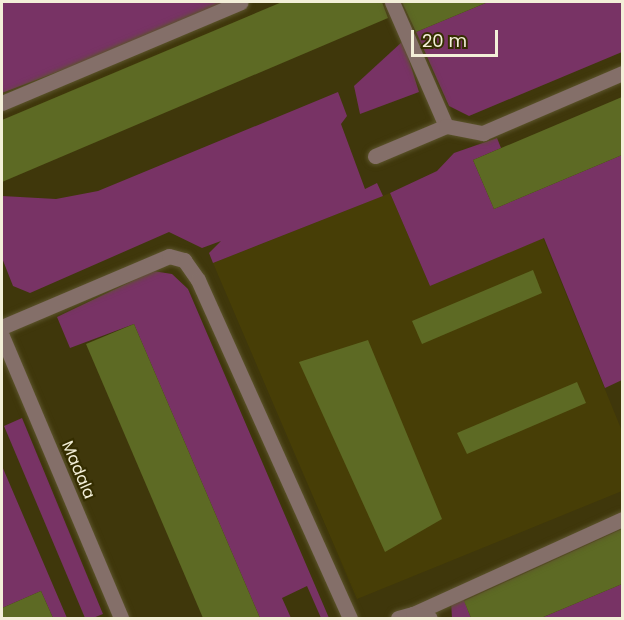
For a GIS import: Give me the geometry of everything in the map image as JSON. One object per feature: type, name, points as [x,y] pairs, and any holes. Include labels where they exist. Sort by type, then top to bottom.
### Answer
[{"type":"street","points":[[2,103],[241,2]]},
{"type":"street","points":[[392,2],[446,126]]},
{"type":"street","points":[[375,156],[446,126],[483,133],[622,73]]},
{"type":"street","points":[[2,327],[169,256],[184,260],[198,280],[350,618]]},
{"type":"street","name":"Madala","points":[[2,336],[121,618]]},
{"type":"street","points":[[405,616],[622,519]]},
{"type":"street","points":[[405,616],[430,618]]},
{"type":"shaded area","points":[[241,2],[2,93],[2,3]]},
{"type":"shaded area","points":[[488,2],[622,2],[622,52],[469,116],[449,106],[416,32]]},
{"type":"shaded area","points":[[403,41],[419,92],[360,114],[354,86]]},
{"type":"shaded area","points":[[338,92],[347,116],[341,124],[365,189],[377,183],[383,196],[213,263],[209,253],[221,241],[202,248],[169,232],[30,293],[13,286],[2,258],[2,196],[56,199],[98,191]]},
{"type":"shaded area","points":[[497,138],[501,148],[473,160],[494,209],[622,155],[622,380],[605,388],[544,238],[430,286],[390,193],[437,171],[454,153]]},
{"type":"shaded area","points":[[390,193],[430,286],[543,238],[622,431],[622,491],[357,599],[213,263]]},
{"type":"shaded area","points":[[153,271],[172,274],[188,289],[329,618],[321,618],[307,586],[282,598],[291,618],[260,618],[134,324],[70,348],[57,317]]},
{"type":"shaded area","points":[[22,418],[103,614],[93,618],[85,618],[4,426]]},
{"type":"shaded area","points":[[2,466],[67,618],[53,618],[41,591],[2,608]]},
{"type":"shaded area","points":[[622,584],[622,618],[541,618]]},
{"type":"shaded area","points":[[462,595],[471,618],[452,618],[451,601]]},
{"type":"building","points":[[282,2],[382,2],[388,18],[2,182],[2,120]]},
{"type":"building","points":[[402,2],[488,2],[416,32]]},
{"type":"building","points":[[622,97],[622,155],[494,209],[473,160]]},
{"type":"building","points":[[533,270],[542,293],[422,344],[412,321]]},
{"type":"building","points":[[134,324],[260,618],[203,618],[86,344]]},
{"type":"building","points":[[368,340],[442,519],[385,552],[299,362]]},
{"type":"building","points":[[577,382],[586,403],[467,454],[457,433]]},
{"type":"building","points":[[622,529],[622,584],[541,618],[471,618],[464,601]]},
{"type":"building","points":[[41,591],[53,618],[2,618],[2,608]]}]
